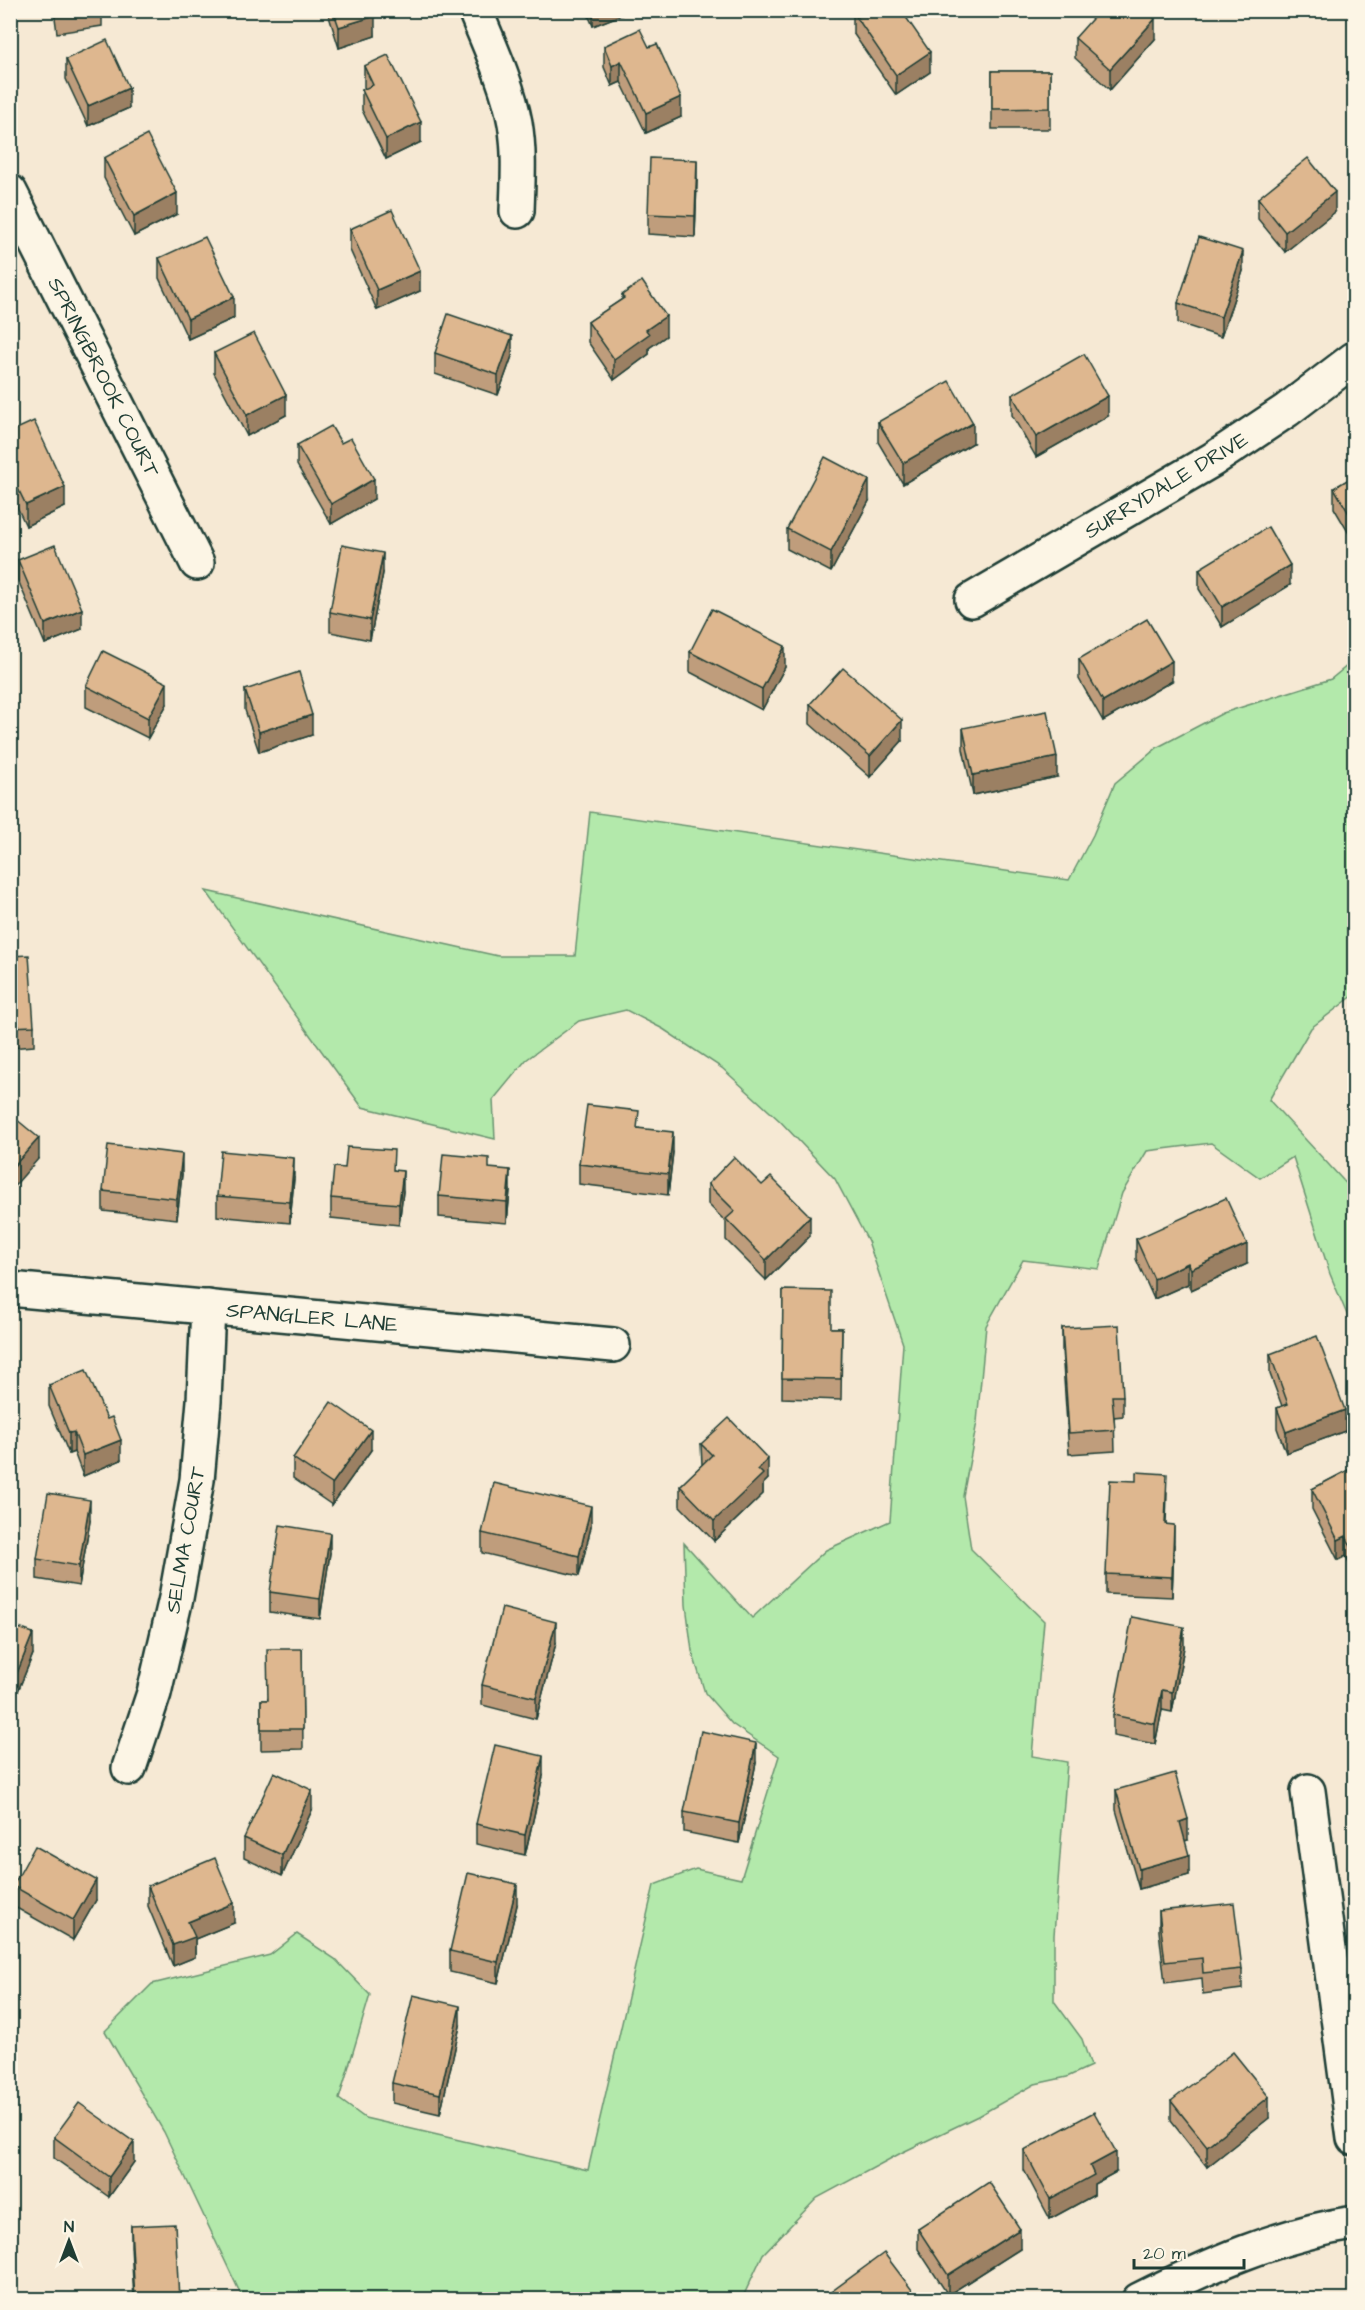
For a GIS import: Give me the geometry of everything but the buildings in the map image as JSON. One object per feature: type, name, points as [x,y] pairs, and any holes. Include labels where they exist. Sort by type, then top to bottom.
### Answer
[{"type":"street","points":[[475,10],[502,79],[515,122],[519,155],[518,211]]},
{"type":"street","name":"SPRINGBROOK COURT","points":[[10,192],[197,563]]},
{"type":"street","name":"SURRYDALE DRIVE","points":[[972,600],[1212,460],[1287,410],[1354,359]]},
{"type":"street","name":"SPANGLER LANE","points":[[10,1289],[613,1345]]},
{"type":"street","name":"SELMA COURT","points":[[129,1768],[154,1693],[176,1598],[197,1480],[204,1401],[208,1307]]},
{"type":"street","points":[[1308,1791],[1354,2138]]},
{"type":"street","points":[[1139,2300],[1193,2273],[1279,2240],[1354,2223]]},
{"type":"green space","points":[[1354,660],[1354,995],[1311,1028],[1269,1100],[1354,1192],[1354,1331],[1330,1274],[1293,1157],[1260,1178],[1211,1143],[1147,1151],[1122,1193],[1099,1269],[1023,1260],[986,1326],[977,1422],[963,1496],[971,1549],[1044,1621],[1032,1756],[1067,1762],[1054,1935],[1054,2001],[1082,2039],[1091,2066],[1067,2077],[1035,2084],[978,2116],[901,2153],[817,2198],[763,2254],[742,2299],[243,2299],[164,2132],[105,2031],[152,1984],[270,1955],[297,1934],[335,1959],[370,1995],[339,2099],[365,2118],[588,2170],[654,1885],[696,1869],[741,1879],[779,1756],[732,1724],[705,1693],[692,1651],[686,1605],[684,1543],[752,1618],[826,1550],[890,1521],[903,1344],[868,1241],[835,1179],[780,1121],[722,1068],[663,1029],[626,1010],[579,1021],[526,1060],[493,1100],[495,1139],[362,1107],[206,891],[498,956],[575,956],[590,812],[1069,880],[1093,835],[1115,783],[1158,747],[1223,713],[1331,679]]}]
